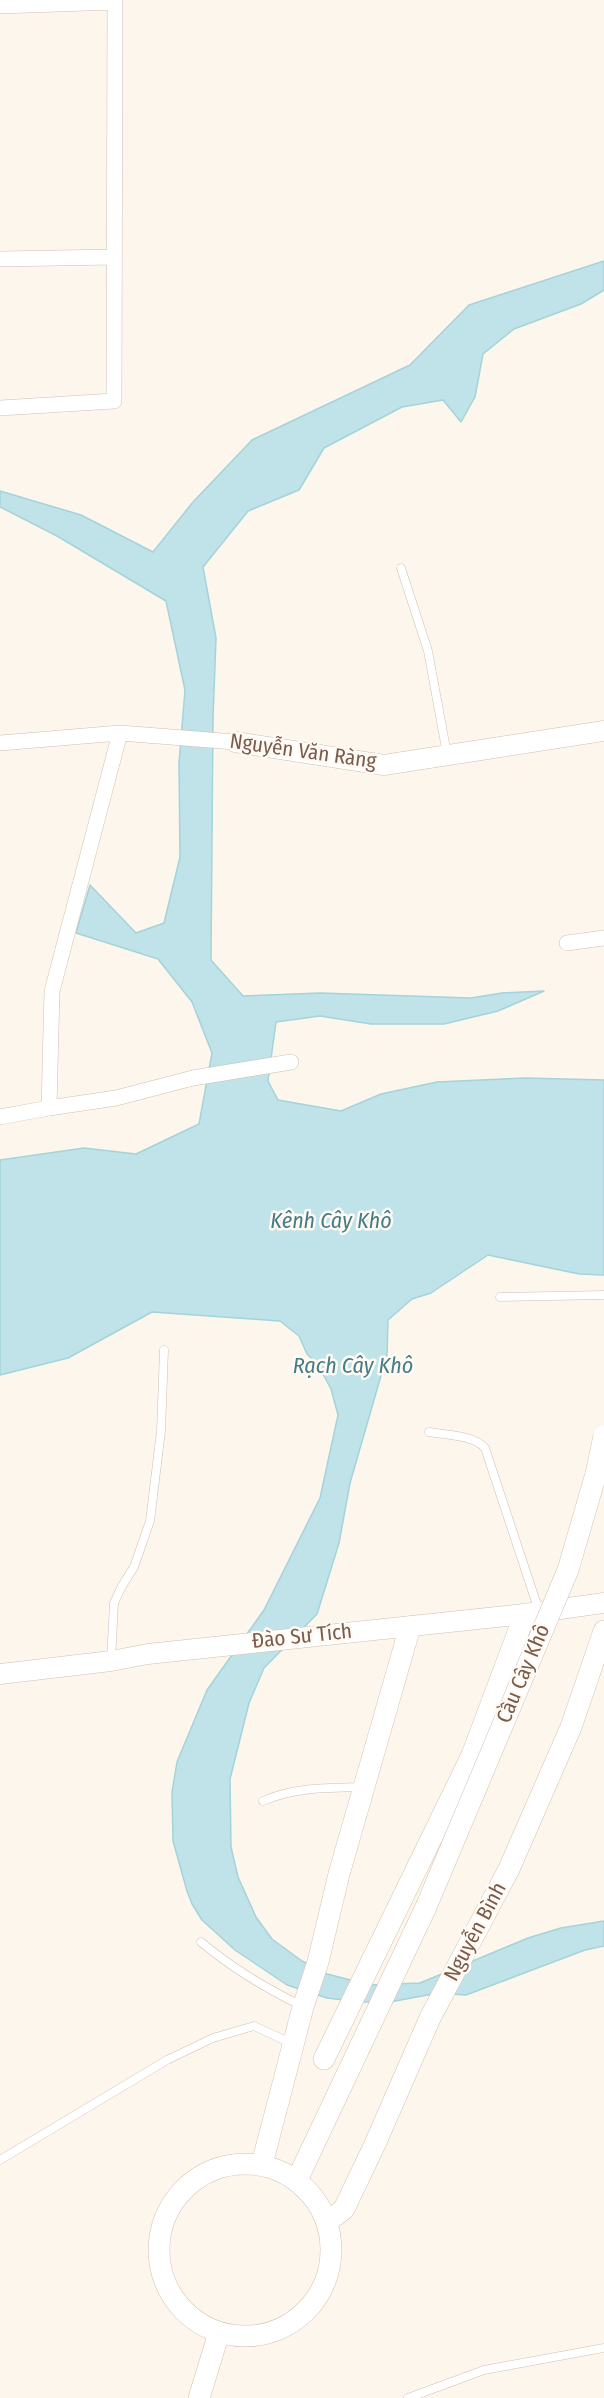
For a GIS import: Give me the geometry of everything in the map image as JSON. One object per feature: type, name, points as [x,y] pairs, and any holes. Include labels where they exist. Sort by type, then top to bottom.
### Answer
[{"type":"main road","name":"Cầu Cây Khô","points":[[297,2180],[426,1907],[568,1570],[596,1474],[604,1436]]},
{"type":"main road","points":[[324,2059],[472,1755],[532,1614]]},
{"type":"main road","points":[[262,2164],[318,1962],[339,1874],[411,1627]]},
{"type":"main road","name":"Nguyễn Bình","points":[[327,2222],[344,2209],[430,2018],[509,1869],[571,1727],[604,1631]]},
{"type":"main road","points":[[295,2045],[347,2070]]},
{"type":"main road","points":[[233,2163],[262,2164],[280,2170],[297,2180],[315,2199],[327,2222],[332,2249],[328,2276],[316,2300],[297,2320],[273,2332],[246,2337],[219,2333],[193,2319],[173,2298],[161,2271],[159,2242],[161,2232],[166,2214],[182,2190],[206,2172],[233,2163]]},
{"type":"main road","points":[[199,2398],[219,2333]]},
{"type":"street","points":[[0,6],[115,1],[114,401],[0,408]]},
{"type":"street","points":[[0,259],[114,258]]},
{"type":"street","name":"Nguyễn Văn Ràng","points":[[0,743],[120,734],[160,735],[235,742],[384,765],[604,731]]},
{"type":"street","points":[[49,1108],[52,991],[120,734]]},
{"type":"street","points":[[567,943],[604,938]]},
{"type":"street","points":[[0,1117],[116,1098],[193,1078],[291,1062]]},
{"type":"street","name":"Đào Sư Tích","points":[[0,1674],[111,1661],[148,1654],[532,1614],[604,1603]]},
{"type":"lane","points":[[401,568],[431,661],[447,754]]},
{"type":"lane","points":[[500,1298],[604,1295]]},
{"type":"lane","points":[[111,1661],[114,1603],[134,1567],[150,1521],[161,1431],[164,1350]]},
{"type":"lane","points":[[429,1432],[480,1442],[485,1448],[532,1614]]},
{"type":"lane","points":[[263,1801],[282,1793],[298,1790],[364,1787]]},
{"type":"lane","points":[[201,1942],[224,1962],[247,1977],[305,2003]]},
{"type":"lane","points":[[0,2160],[167,2060],[213,2038],[254,2026],[295,2045]]},
{"type":"lane","points":[[408,2398],[484,2370],[604,2348]]},
{"type":"water","points":[[604,261],[604,290],[581,304],[514,329],[483,354],[475,397],[461,422],[443,400],[402,407],[324,448],[299,490],[248,511],[203,567],[216,638],[211,960],[243,996],[320,993],[471,998],[502,993],[544,991],[498,1011],[444,1024],[371,1024],[320,1016],[276,1022],[268,1081],[278,1100],[341,1111],[381,1094],[437,1082],[525,1078],[604,1080],[604,1275],[579,1274],[488,1255],[431,1293],[412,1299],[388,1320],[387,1355],[350,1483],[339,1543],[317,1614],[264,1668],[249,1703],[230,1779],[231,1847],[238,1877],[256,1917],[272,1939],[302,1961],[327,1974],[370,1985],[420,1983],[528,1938],[561,1928],[604,1921],[604,1946],[585,1950],[466,1995],[438,1993],[390,2002],[360,2002],[327,1998],[287,1985],[235,1950],[202,1920],[187,1891],[173,1841],[172,1792],[177,1762],[207,1690],[264,1610],[320,1498],[338,1415],[331,1389],[318,1365],[307,1354],[299,1336],[280,1321],[152,1312],[68,1358],[0,1375],[0,1160],[84,1148],[136,1154],[199,1124],[212,1053],[192,1002],[158,959],[76,933],[90,885],[136,933],[164,923],[180,857],[179,763],[185,690],[166,601],[57,536],[0,507],[0,491],[81,515],[153,552],[193,502],[252,440],[410,365],[469,305]]},
{"type":"water label","name":"Kênh Cây Khô","points":[[331,1222]]},
{"type":"water label","name":"Rạch Cây Khô","points":[[353,1367]]}]
